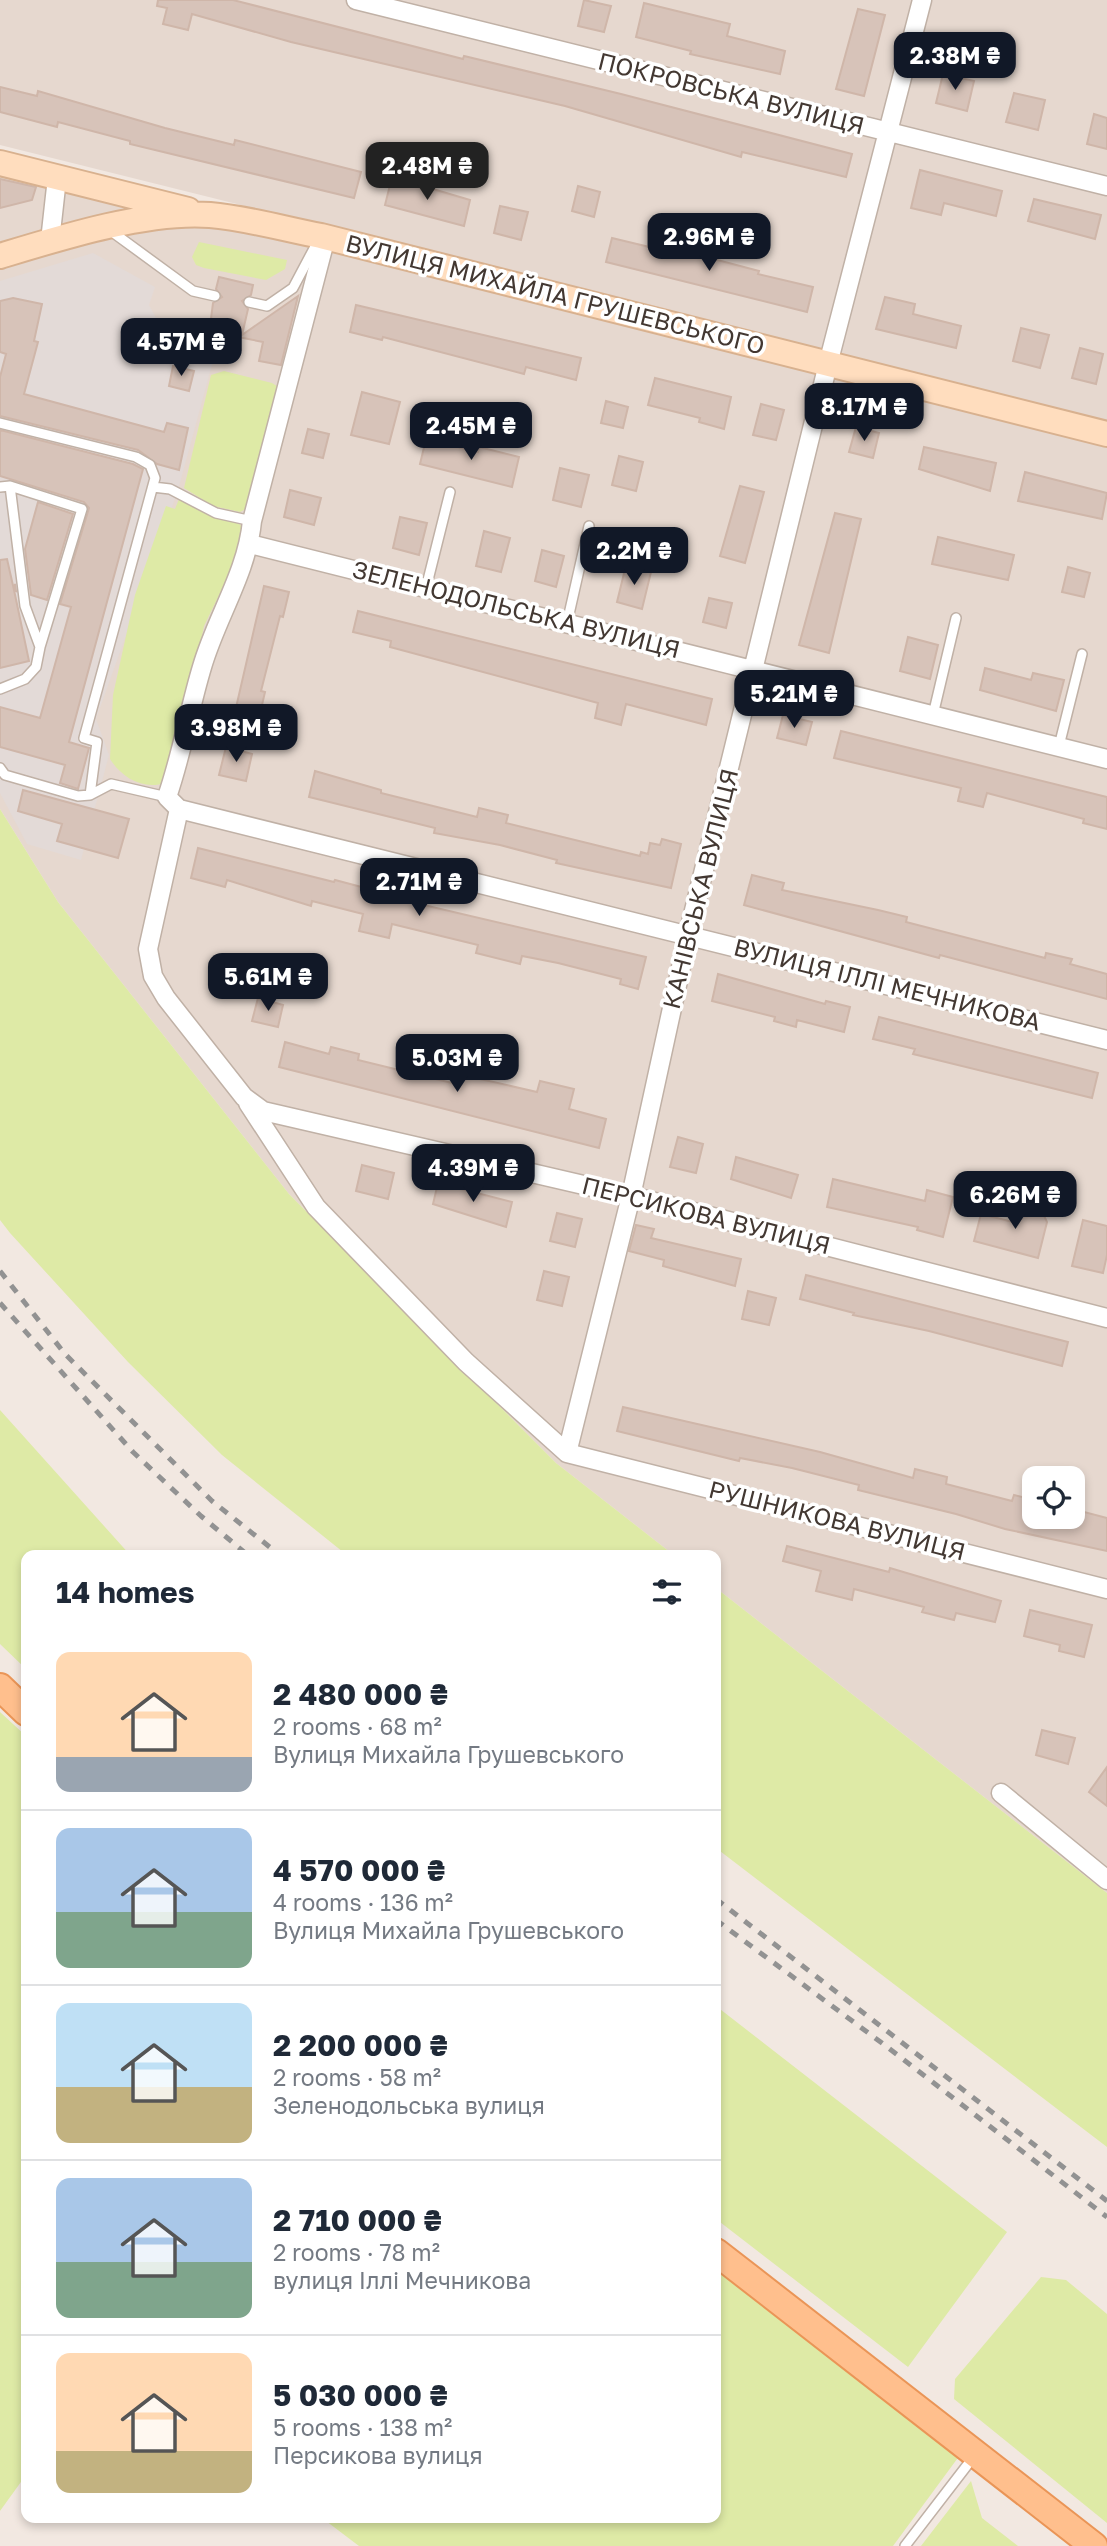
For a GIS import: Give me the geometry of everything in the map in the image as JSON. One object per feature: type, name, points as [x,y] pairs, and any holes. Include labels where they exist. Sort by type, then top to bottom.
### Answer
[{"type":"main road","points":[[0,1687],[21,1707]]},
{"type":"main road","points":[[721,2256],[1094,2546]]},
{"type":"street","name":"ПОКРОВСЬКА ВУЛИЦЯ","points":[[356,0],[1107,186]]},
{"type":"street","name":"КАНІВСЬКА ВУЛИЦЯ","points":[[567,1453],[631,1196],[688,935],[828,364],[922,0]]},
{"type":"street","points":[[0,163],[209,215]]},
{"type":"street","points":[[50,241],[57,178]]},
{"type":"street","name":"ВУЛИЦЯ МИХАЙЛА ГРУШЕВСЬКОГО","points":[[0,256],[107,228],[160,218],[209,215],[323,237],[1107,434]]},
{"type":"street","points":[[323,237],[252,521],[250,544],[201,669],[178,766],[148,949],[153,976],[166,998],[244,1097],[316,1207],[466,1362],[567,1453]]},
{"type":"street","name":"ЗЕЛЕНОДОЛЬСЬКА ВУЛИЦЯ","points":[[250,544],[1107,759]]},
{"type":"street","name":"ВУЛИЦЯ ІЛЛІ МЕЧНИКОВА","points":[[173,803],[1107,1040]]},
{"type":"street","name":"ПЕРСИКОВА ВУЛИЦЯ","points":[[244,1097],[263,1111],[631,1196],[1107,1318]]},
{"type":"street","name":"РУШНИКОВА ВУЛИЦЯ","points":[[567,1453],[1107,1589]]},
{"type":"street","points":[[1001,1793],[1107,1880]]},
{"type":"lane","points":[[107,228],[193,291],[215,296]]},
{"type":"lane","points":[[249,302],[267,306],[293,288],[323,237]]},
{"type":"lane","points":[[0,423],[136,457],[150,465],[155,478],[84,738],[97,742],[90,795]]},
{"type":"lane","points":[[0,689],[25,679],[36,667],[82,509],[5,486],[25,606],[40,647]]},
{"type":"lane","points":[[153,487],[170,489],[216,513],[252,521]]},
{"type":"lane","points":[[426,588],[450,492]]},
{"type":"lane","points":[[568,623],[589,526]]},
{"type":"lane","points":[[933,715],[956,618]]},
{"type":"lane","points":[[1059,747],[1082,654]]},
{"type":"lane","points":[[0,768],[5,775],[78,796],[90,795],[111,784],[173,803]]},
{"type":"lane","points":[[905,2546],[976,2454]]},
{"type":"shaded area","points":[[0,0],[1107,0],[1107,421],[0,145]]},
{"type":"shaded area","points":[[0,150],[1107,438],[1107,1893],[721,1592],[721,1550],[667,1550],[556,1463],[289,1194],[58,902],[0,809]]},
{"type":"shaded area","points":[[93,253],[155,287],[149,305],[175,353],[213,361],[178,490],[96,719],[109,755],[81,860],[27,844],[0,793],[0,281]]},
{"type":"green space","points":[[199,242],[287,260],[285,269],[266,280],[204,268],[196,265],[192,257]]},
{"type":"green space","points":[[224,371],[272,383],[280,388],[250,507],[240,512],[213,506],[184,488],[211,375]]},
{"type":"green space","points":[[179,499],[238,523],[245,529],[239,554],[204,626],[181,741],[165,783],[149,785],[127,777],[110,759],[113,695],[135,595],[166,506],[175,509]]},
{"type":"green space","points":[[0,809],[58,902],[289,1194],[556,1463],[667,1550],[341,1550],[222,1455],[128,1362],[0,1220]]},
{"type":"green space","points":[[0,1410],[126,1550],[21,1550],[21,1664],[0,1644]]},
{"type":"green space","points":[[721,1592],[1107,1893],[1107,2147],[721,1852]]},
{"type":"green space","points":[[0,1712],[21,1731],[21,2482],[0,2511]]},
{"type":"green space","points":[[721,2010],[1007,2232],[908,2367],[721,2223]]},
{"type":"green space","points":[[721,2271],[960,2455],[893,2546],[359,2546],[329,2523],[721,2523]]},
{"type":"green space","points":[[1041,2277],[1066,2280],[1107,2314],[1107,2523],[954,2399],[955,2379]]},
{"type":"green space","points":[[971,2481],[982,2518],[1018,2546],[921,2546]]},
{"type":"building","points":[[158,0],[233,0],[463,59],[464,56],[621,94],[852,154],[846,177],[742,152],[741,157],[565,106],[291,42],[192,14],[188,30],[163,24],[167,8],[157,6]]},
{"type":"building","points":[[584,0],[611,6],[604,32],[578,26]]},
{"type":"building","points":[[644,3],[730,24],[727,36],[785,51],[780,74],[690,54],[691,51],[636,37]]},
{"type":"building","points":[[858,9],[885,15],[864,96],[836,89]]},
{"type":"building","points":[[943,74],[974,81],[967,111],[936,103]]},
{"type":"building","points":[[0,87],[37,96],[38,91],[165,128],[234,145],[235,140],[361,172],[354,198],[130,144],[130,141],[58,122],[57,127],[0,112]]},
{"type":"building","points":[[1014,93],[1045,100],[1038,130],[1006,122]]},
{"type":"building","points":[[1094,114],[1107,118],[1107,149],[1087,144]]},
{"type":"building","points":[[920,170],[1002,191],[996,216],[944,203],[941,215],[911,208]]},
{"type":"building","points":[[392,177],[470,200],[464,226],[385,205]]},
{"type":"building","points":[[0,179],[36,187],[32,200],[0,208]]},
{"type":"building","points":[[578,186],[600,192],[594,217],[572,211]]},
{"type":"building","points":[[1034,199],[1101,215],[1095,239],[1028,221]]},
{"type":"building","points":[[500,206],[528,212],[521,240],[494,233]]},
{"type":"building","points":[[612,238],[666,251],[668,243],[703,252],[702,256],[759,271],[758,274],[813,287],[807,312],[606,262]]},
{"type":"building","points":[[219,277],[253,285],[251,295],[242,301],[248,309],[242,335],[298,296],[281,365],[259,361],[263,342],[233,336],[230,347],[208,342],[213,303],[222,297],[216,289]]},
{"type":"building","points":[[885,297],[915,304],[913,314],[961,326],[956,348],[876,329]]},
{"type":"building","points":[[13,298],[42,304],[34,341],[38,342],[24,394],[164,432],[167,423],[188,428],[179,470],[157,464],[138,450],[0,416],[0,377],[6,354],[0,352],[0,301]]},
{"type":"building","points":[[356,305],[581,358],[576,380],[526,367],[524,374],[383,337],[382,340],[350,332]]},
{"type":"building","points":[[1021,328],[1049,335],[1040,368],[1013,361]]},
{"type":"building","points":[[1080,348],[1103,354],[1096,384],[1072,378]]},
{"type":"building","points":[[173,366],[194,371],[189,391],[169,386]]},
{"type":"building","points":[[655,378],[731,397],[724,429],[699,422],[700,418],[648,405]]},
{"type":"building","points":[[362,392],[400,402],[389,444],[351,435]]},
{"type":"building","points":[[606,401],[628,407],[623,428],[601,423]]},
{"type":"building","points":[[761,404],[784,410],[776,440],[753,435]]},
{"type":"building","points":[[856,427],[879,433],[873,458],[849,452]]},
{"type":"building","points":[[308,429],[329,434],[323,458],[302,453]]},
{"type":"building","points":[[0,430],[133,464],[143,469],[69,742],[89,748],[78,789],[60,783],[65,765],[0,747],[0,707],[40,718],[71,607],[60,604],[89,508],[84,502],[0,476]]},
{"type":"building","points":[[426,439],[478,452],[479,447],[519,457],[512,487],[420,464]]},
{"type":"building","points":[[924,447],[996,463],[990,491],[919,469]]},
{"type":"building","points":[[619,456],[643,462],[636,491],[612,485]]},
{"type":"building","points":[[560,468],[589,475],[581,507],[553,500]]},
{"type":"building","points":[[1025,472],[1107,493],[1102,519],[1018,501]]},
{"type":"building","points":[[740,486],[764,492],[745,563],[720,556]]},
{"type":"building","points":[[290,490],[321,498],[314,525],[284,517]]},
{"type":"building","points":[[38,502],[73,514],[47,600],[31,595],[25,549]]},
{"type":"building","points":[[835,513],[861,519],[829,653],[799,645]]},
{"type":"building","points":[[400,517],[427,523],[419,555],[393,548]]},
{"type":"building","points":[[484,531],[510,538],[501,572],[476,566]]},
{"type":"building","points":[[938,537],[1014,555],[1008,580],[932,564]]},
{"type":"building","points":[[542,550],[564,556],[556,587],[535,581]]},
{"type":"building","points":[[7,559],[29,661],[0,668],[0,560]]},
{"type":"building","points":[[626,565],[651,572],[642,609],[617,602]]},
{"type":"building","points":[[1068,567],[1090,573],[1084,597],[1062,592]]},
{"type":"building","points":[[264,586],[289,592],[283,617],[280,616],[261,691],[265,692],[259,718],[235,712]]},
{"type":"building","points":[[709,598],[732,603],[726,628],[703,622]]},
{"type":"building","points":[[358,611],[712,699],[706,725],[626,704],[621,725],[595,718],[598,703],[390,647],[391,641],[353,632]]},
{"type":"building","points":[[908,637],[938,645],[930,679],[900,671]]},
{"type":"building","points":[[985,668],[1031,680],[1033,673],[1064,680],[1056,711],[980,690]]},
{"type":"building","points":[[783,715],[812,722],[806,745],[777,738]]},
{"type":"building","points":[[841,731],[1107,797],[1107,829],[1083,823],[1084,819],[987,793],[983,807],[958,801],[961,788],[834,758]]},
{"type":"building","points":[[226,747],[252,754],[246,781],[219,775]]},
{"type":"building","points":[[315,771],[381,790],[381,793],[477,817],[479,808],[508,815],[506,823],[640,856],[641,852],[648,854],[650,843],[660,845],[662,839],[681,844],[671,888],[556,863],[557,860],[500,845],[434,833],[435,828],[309,797]]},
{"type":"building","points":[[23,790],[129,819],[118,858],[57,841],[62,824],[18,811]]},
{"type":"building","points":[[198,848],[334,882],[335,880],[369,889],[370,886],[400,893],[398,899],[646,957],[638,989],[620,984],[621,979],[558,963],[522,956],[520,964],[476,953],[478,945],[392,924],[389,938],[359,931],[363,914],[312,901],[311,906],[227,880],[225,887],[191,878]]},
{"type":"building","points":[[752,875],[784,883],[782,890],[907,917],[906,922],[1045,958],[1046,953],[1072,959],[1070,964],[1107,974],[1107,999],[940,955],[939,958],[744,905]]},
{"type":"building","points":[[718,974],[825,1004],[826,1001],[850,1007],[844,1032],[797,1020],[796,1027],[774,1021],[775,1017],[712,1001]]},
{"type":"building","points":[[258,998],[283,1005],[278,1027],[252,1021]]},
{"type":"building","points":[[879,1017],[1098,1073],[1092,1098],[913,1054],[915,1049],[873,1039]]},
{"type":"building","points":[[285,1042],[329,1054],[331,1047],[359,1054],[358,1060],[456,1084],[458,1074],[537,1092],[540,1081],[574,1089],[569,1109],[606,1119],[599,1148],[279,1067]]},
{"type":"building","points":[[678,1137],[703,1144],[696,1173],[670,1167]]},
{"type":"building","points":[[736,1157],[798,1175],[791,1198],[731,1179]]},
{"type":"building","points":[[362,1165],[394,1173],[388,1199],[356,1191]]},
{"type":"building","points":[[833,1179],[925,1201],[927,1190],[953,1197],[943,1237],[917,1230],[918,1227],[827,1207]]},
{"type":"building","points":[[438,1183],[512,1202],[506,1227],[433,1204]]},
{"type":"building","points":[[1031,1203],[1040,1207],[1047,1222],[1038,1258],[974,1241],[981,1214],[1017,1223],[1021,1205]]},
{"type":"building","points":[[557,1213],[582,1219],[575,1247],[550,1241]]},
{"type":"building","points":[[1083,1220],[1107,1226],[1107,1255],[1103,1273],[1072,1266]]},
{"type":"building","points":[[636,1225],[654,1229],[651,1238],[741,1259],[735,1286],[663,1266],[664,1260],[629,1251]]},
{"type":"building","points":[[544,1271],[569,1277],[562,1306],[537,1300]]},
{"type":"building","points":[[806,1275],[1068,1342],[1062,1366],[929,1331],[853,1315],[854,1313],[800,1299]]},
{"type":"building","points":[[748,1291],[776,1298],[769,1325],[742,1319]]},
{"type":"building","points":[[623,1407],[820,1452],[913,1478],[915,1469],[947,1477],[946,1484],[1012,1501],[1014,1495],[1022,1497],[1022,1529],[1085,1529],[1085,1512],[1107,1518],[1107,1551],[1005,1529],[858,1490],[859,1485],[792,1468],[740,1458],[739,1461],[617,1431]]},
{"type":"building","points":[[787,1546],[889,1572],[890,1568],[1001,1601],[995,1622],[956,1613],[954,1620],[922,1612],[924,1607],[854,1589],[852,1600],[816,1591],[821,1571],[783,1561]]},
{"type":"building","points":[[1030,1610],[1092,1625],[1084,1657],[1059,1651],[1060,1645],[1024,1636]]},
{"type":"building","points":[[1042,1730],[1075,1738],[1068,1764],[1036,1755]]},
{"type":"building","points":[[1107,1767],[1107,1806],[1089,1792]]},
{"type":"railway","points":[[0,1271],[65,1354],[212,1501],[273,1550]]},
{"type":"railway","points":[[0,1303],[133,1452],[242,1550]]},
{"type":"railway","points":[[721,1903],[1107,2201]]},
{"type":"railway","points":[[721,1924],[886,2046],[1107,2217]]}]
